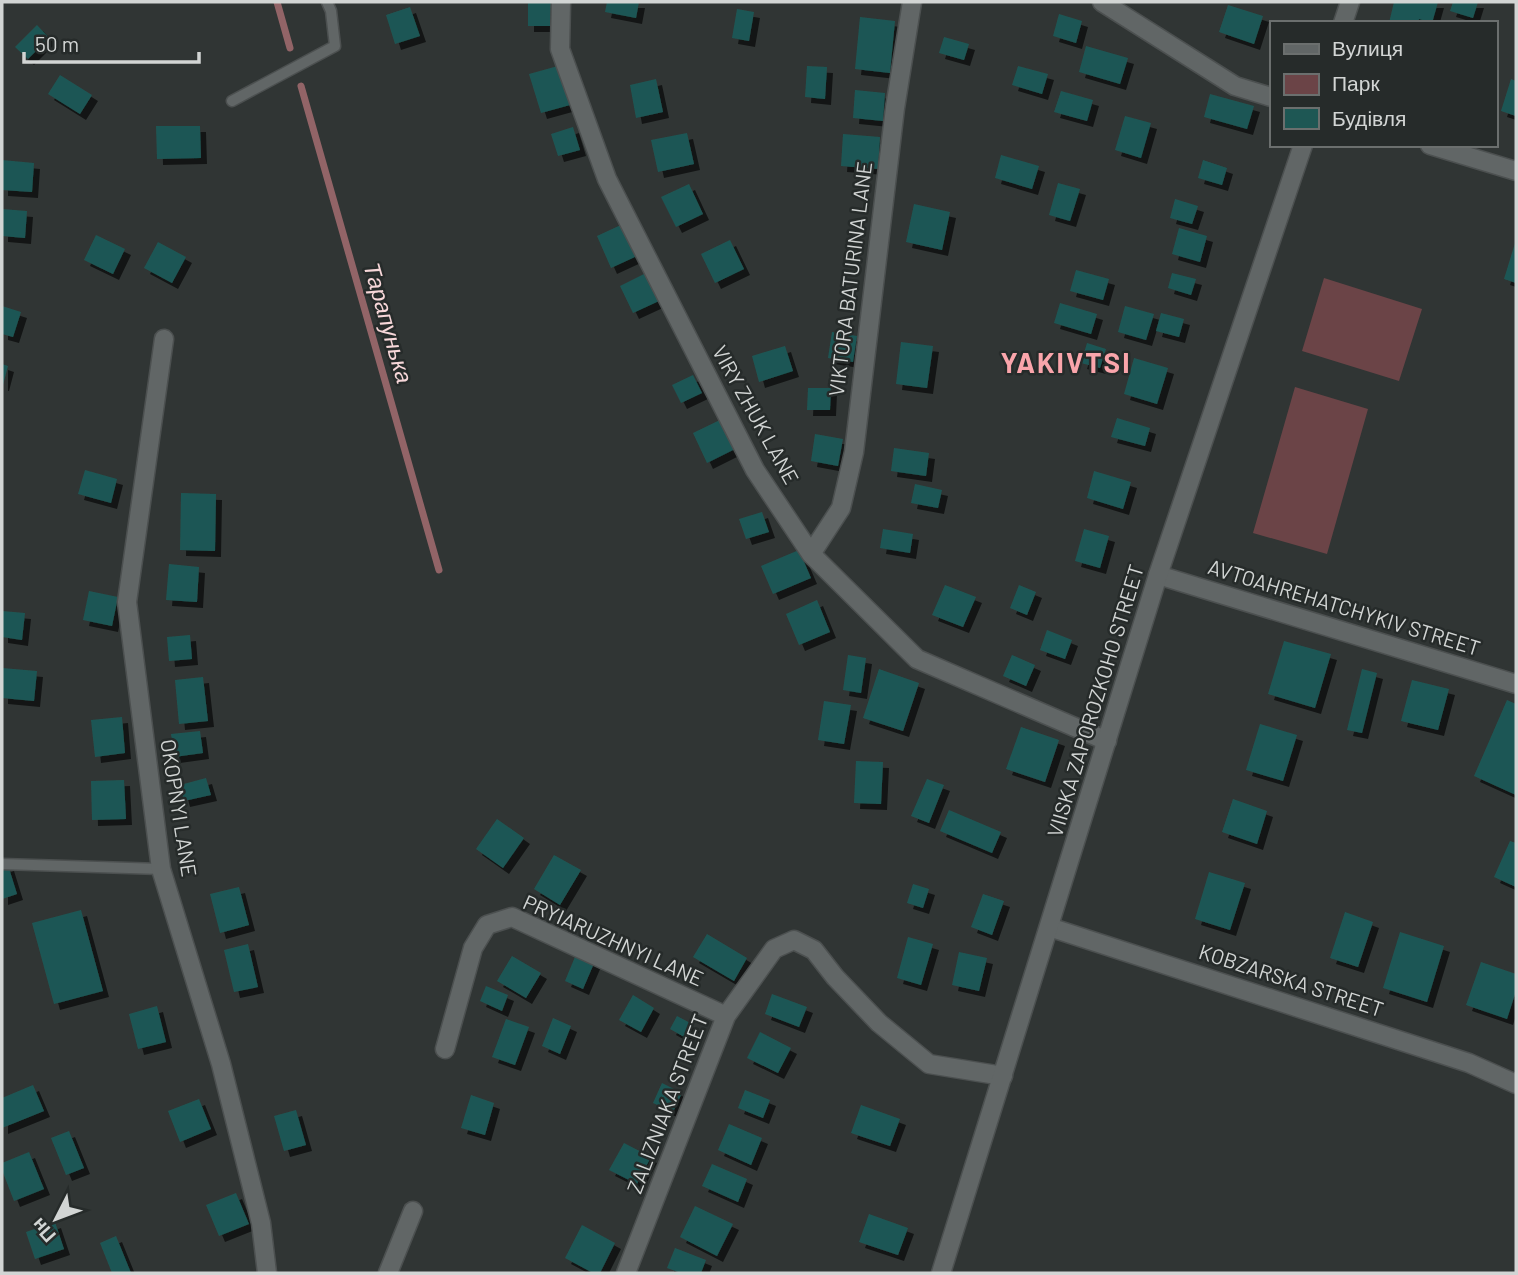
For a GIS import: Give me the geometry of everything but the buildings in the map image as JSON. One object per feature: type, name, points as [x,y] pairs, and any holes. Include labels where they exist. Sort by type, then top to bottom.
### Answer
[{"type":"street","name":"VIRY ZHUK LANE","points":[[561,2],[560,49],[607,179],[755,470],[811,554],[917,659],[1107,741]]},
{"type":"street","name":"VIKTORA BATURINA LANE","points":[[811,554],[841,508],[853,452],[895,108],[912,2]]},
{"type":"street","points":[[1102,2],[1235,86],[1270,97]]},
{"type":"street","points":[[1344,21],[1350,2]]},
{"type":"street","name":"VIISKA ZAPOROZKOHO STREET","points":[[941,1273],[1158,575],[1302,147]]},
{"type":"street","points":[[1437,147],[1516,171]]},
{"type":"street","name":"OKOPNYI LANE","points":[[164,339],[127,602],[161,869],[221,1064],[261,1223],[267,1273]]},
{"type":"street","name":"AVTOAHREHATCHYKIV STREET","points":[[1158,575],[1516,684]]},
{"type":"street","name":"PRYIARUZHNYI LANE","points":[[444,1049],[473,948],[487,925],[512,917],[726,1016]]},
{"type":"street","name":"KOBZARSKA STREET","points":[[1049,927],[1469,1063],[1516,1084]]},
{"type":"street","name":"ZALIZNIAKA STREET","points":[[626,1273],[726,1016],[774,949],[794,940],[814,950],[835,978],[879,1023],[929,1064],[1003,1076]]},
{"type":"street","points":[[388,1273],[414,1211]]},
{"type":"lane","points":[[232,101],[335,46],[331,11],[327,2]]},
{"type":"lane","points":[[2,864],[161,869]]},
{"type":"green space","points":[[1324,278],[1422,309],[1399,381],[1302,351]]},
{"type":"green space","points":[[1295,387],[1368,409],[1327,554],[1253,533]]},
{"type":"waterway","name":"Тарапунька","points":[[277,2],[290,48]]},
{"type":"waterway","name":"Тарапунька","points":[[301,86],[439,570]]},
{"type":"district","name":"YAKIVTSI","points":[[1066,363]]}]
